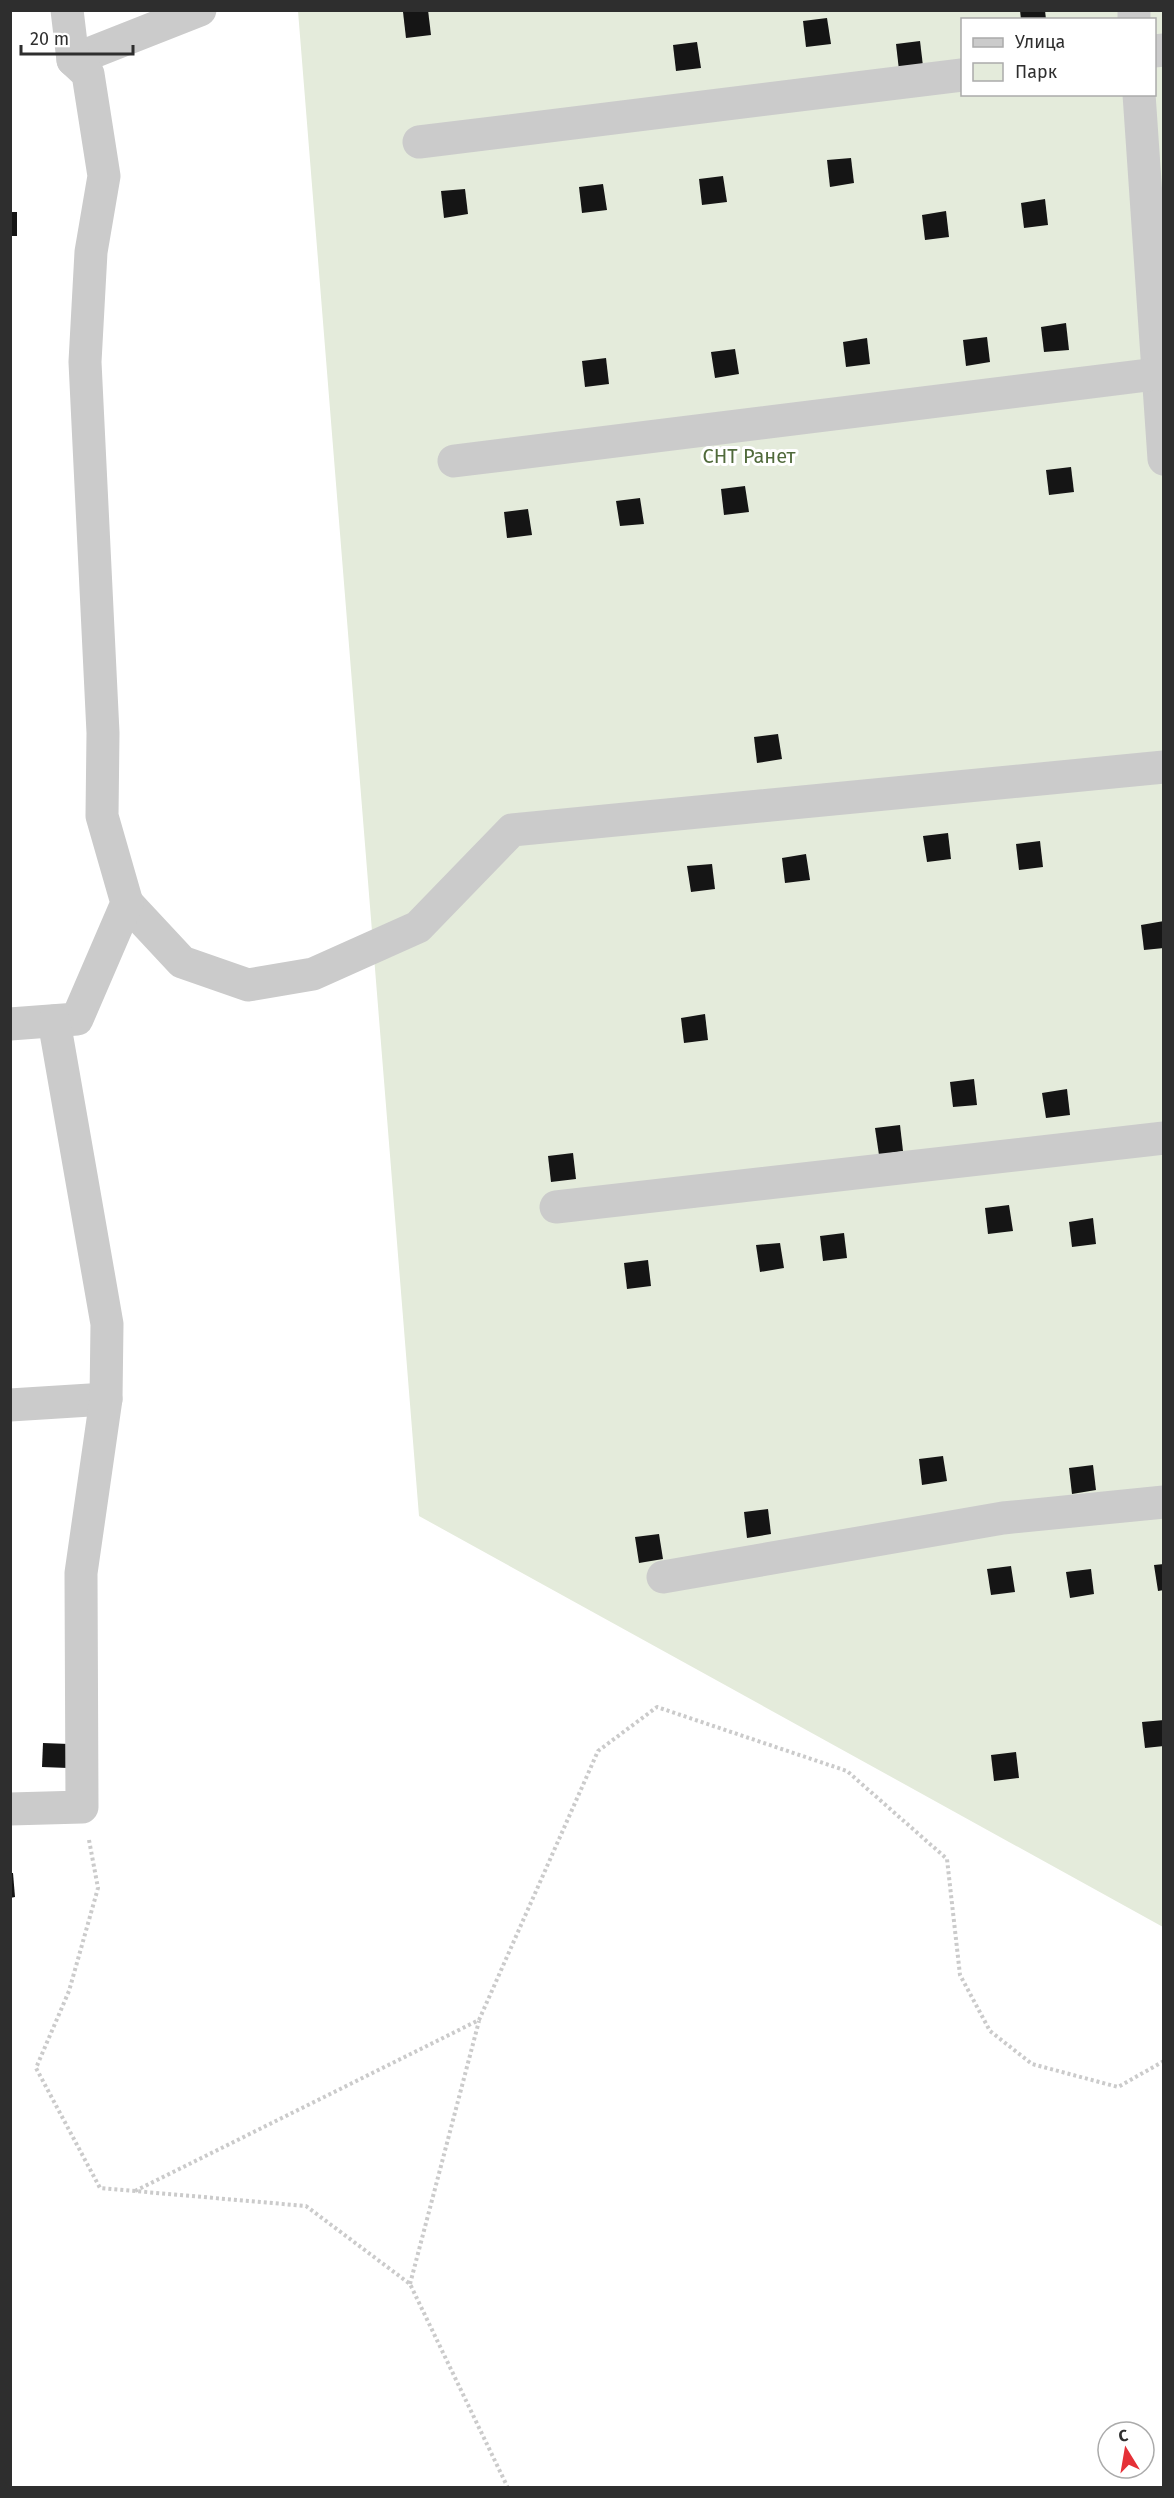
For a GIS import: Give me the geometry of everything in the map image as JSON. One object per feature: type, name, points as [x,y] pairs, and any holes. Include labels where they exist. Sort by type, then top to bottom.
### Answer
[{"type":"lane","points":[[67,10],[73,60],[88,74],[104,176],[91,252],[85,362],[103,733],[102,816],[127,903],[182,962],[248,985],[313,974],[418,927],[512,830],[1164,767]]},
{"type":"lane","points":[[73,60],[200,10]]},
{"type":"lane","points":[[419,142],[961,75]]},
{"type":"lane","points":[[1138,96],[1156,374],[1164,459]]},
{"type":"lane","points":[[454,461],[1156,374]]},
{"type":"lane","points":[[10,1024],[77,1019],[127,903]]},
{"type":"lane","points":[[10,1809],[82,1807],[81,1573],[106,1399],[107,1324],[54,1021]]},
{"type":"lane","points":[[556,1207],[1164,1138]]},
{"type":"lane","points":[[10,1405],[106,1399]]},
{"type":"lane","points":[[663,1577],[1003,1518],[1164,1502]]},
{"type":"path","points":[[410,2284],[479,2020],[598,1751],[657,1707],[847,1771],[947,1859],[960,1976],[990,2031],[1032,2064],[1118,2087],[1164,2061]]},
{"type":"path","points":[[82,1807],[98,1888],[69,1991],[36,2068],[100,2188],[306,2206],[410,2284],[508,2487]]},
{"type":"path","points":[[135,2191],[479,2020]]},
{"type":"green space","name":"СНТ Ранет","points":[[298,11],[1163,11],[1163,1927],[419,1516]]},
{"type":"building","points":[[428,10],[431,35],[406,38],[403,12]]},
{"type":"building","points":[[1020,10],[1045,10],[1046,18],[1021,18]]},
{"type":"building","points":[[827,18],[831,44],[806,47],[803,21]]},
{"type":"building","points":[[920,41],[923,66],[899,70],[896,44]]},
{"type":"building","points":[[697,42],[701,68],[676,71],[673,45]]},
{"type":"building","points":[[851,158],[854,183],[830,187],[827,160]]},
{"type":"building","points":[[723,176],[727,202],[702,205],[699,179]]},
{"type":"building","points":[[603,184],[607,210],[582,213],[579,187]]},
{"type":"building","points":[[465,189],[468,214],[444,218],[441,191]]},
{"type":"building","points":[[1045,199],[1048,225],[1024,228],[1021,203]]},
{"type":"building","points":[[946,211],[949,237],[925,240],[922,215]]},
{"type":"building","points":[[10,212],[17,212],[17,236],[10,236]]},
{"type":"building","points":[[1066,323],[1069,350],[1044,352],[1041,327]]},
{"type":"building","points":[[987,337],[990,362],[966,366],[963,340]]},
{"type":"building","points":[[867,338],[870,364],[846,367],[843,342]]},
{"type":"building","points":[[735,349],[739,374],[715,378],[711,352]]},
{"type":"building","points":[[606,358],[609,384],[585,387],[582,361]]},
{"type":"building","points":[[1071,467],[1074,492],[1049,495],[1046,470]]},
{"type":"building","points":[[745,486],[749,512],[724,515],[721,489]]},
{"type":"building","points":[[640,498],[644,524],[620,526],[616,501]]},
{"type":"building","points":[[528,509],[532,535],[507,538],[504,512]]},
{"type":"building","points":[[778,734],[782,759],[757,763],[754,737]]},
{"type":"building","points":[[948,833],[951,859],[927,862],[923,836]]},
{"type":"building","points":[[1040,841],[1043,867],[1019,870],[1016,844]]},
{"type":"building","points":[[806,854],[810,880],[785,883],[782,858]]},
{"type":"building","points":[[712,864],[715,889],[691,892],[687,866]]},
{"type":"building","points":[[1164,921],[1164,948],[1144,950],[1141,925]]},
{"type":"building","points":[[705,1014],[708,1040],[684,1043],[681,1018]]},
{"type":"building","points":[[974,1079],[977,1105],[953,1107],[950,1082]]},
{"type":"building","points":[[1067,1089],[1070,1115],[1046,1118],[1042,1093]]},
{"type":"building","points":[[900,1125],[903,1151],[879,1155],[875,1128]]},
{"type":"building","points":[[573,1153],[576,1179],[551,1182],[548,1156]]},
{"type":"building","points":[[1009,1205],[1013,1231],[988,1234],[985,1208]]},
{"type":"building","points":[[1093,1218],[1096,1244],[1072,1247],[1069,1222]]},
{"type":"building","points":[[844,1233],[847,1258],[823,1261],[820,1236]]},
{"type":"building","points":[[780,1243],[784,1268],[760,1272],[756,1245]]},
{"type":"building","points":[[648,1260],[651,1286],[627,1289],[624,1263]]},
{"type":"building","points":[[943,1456],[947,1481],[922,1485],[919,1459]]},
{"type":"building","points":[[1093,1465],[1096,1490],[1072,1494],[1069,1468]]},
{"type":"building","points":[[768,1509],[771,1534],[747,1538],[744,1512]]},
{"type":"building","points":[[659,1534],[663,1559],[639,1563],[635,1537]]},
{"type":"building","points":[[1164,1564],[1164,1590],[1158,1591],[1154,1565]]},
{"type":"building","points":[[1011,1566],[1015,1592],[991,1595],[987,1569]]},
{"type":"building","points":[[1091,1569],[1094,1594],[1070,1598],[1066,1572]]},
{"type":"building","points":[[1164,1720],[1164,1746],[1145,1748],[1142,1722]]},
{"type":"building","points":[[43,1743],[69,1744],[68,1768],[42,1767]]},
{"type":"building","points":[[1016,1752],[1019,1778],[994,1781],[991,1755]]},
{"type":"building","points":[[10,1873],[13,1873],[15,1897],[10,1898]]}]
